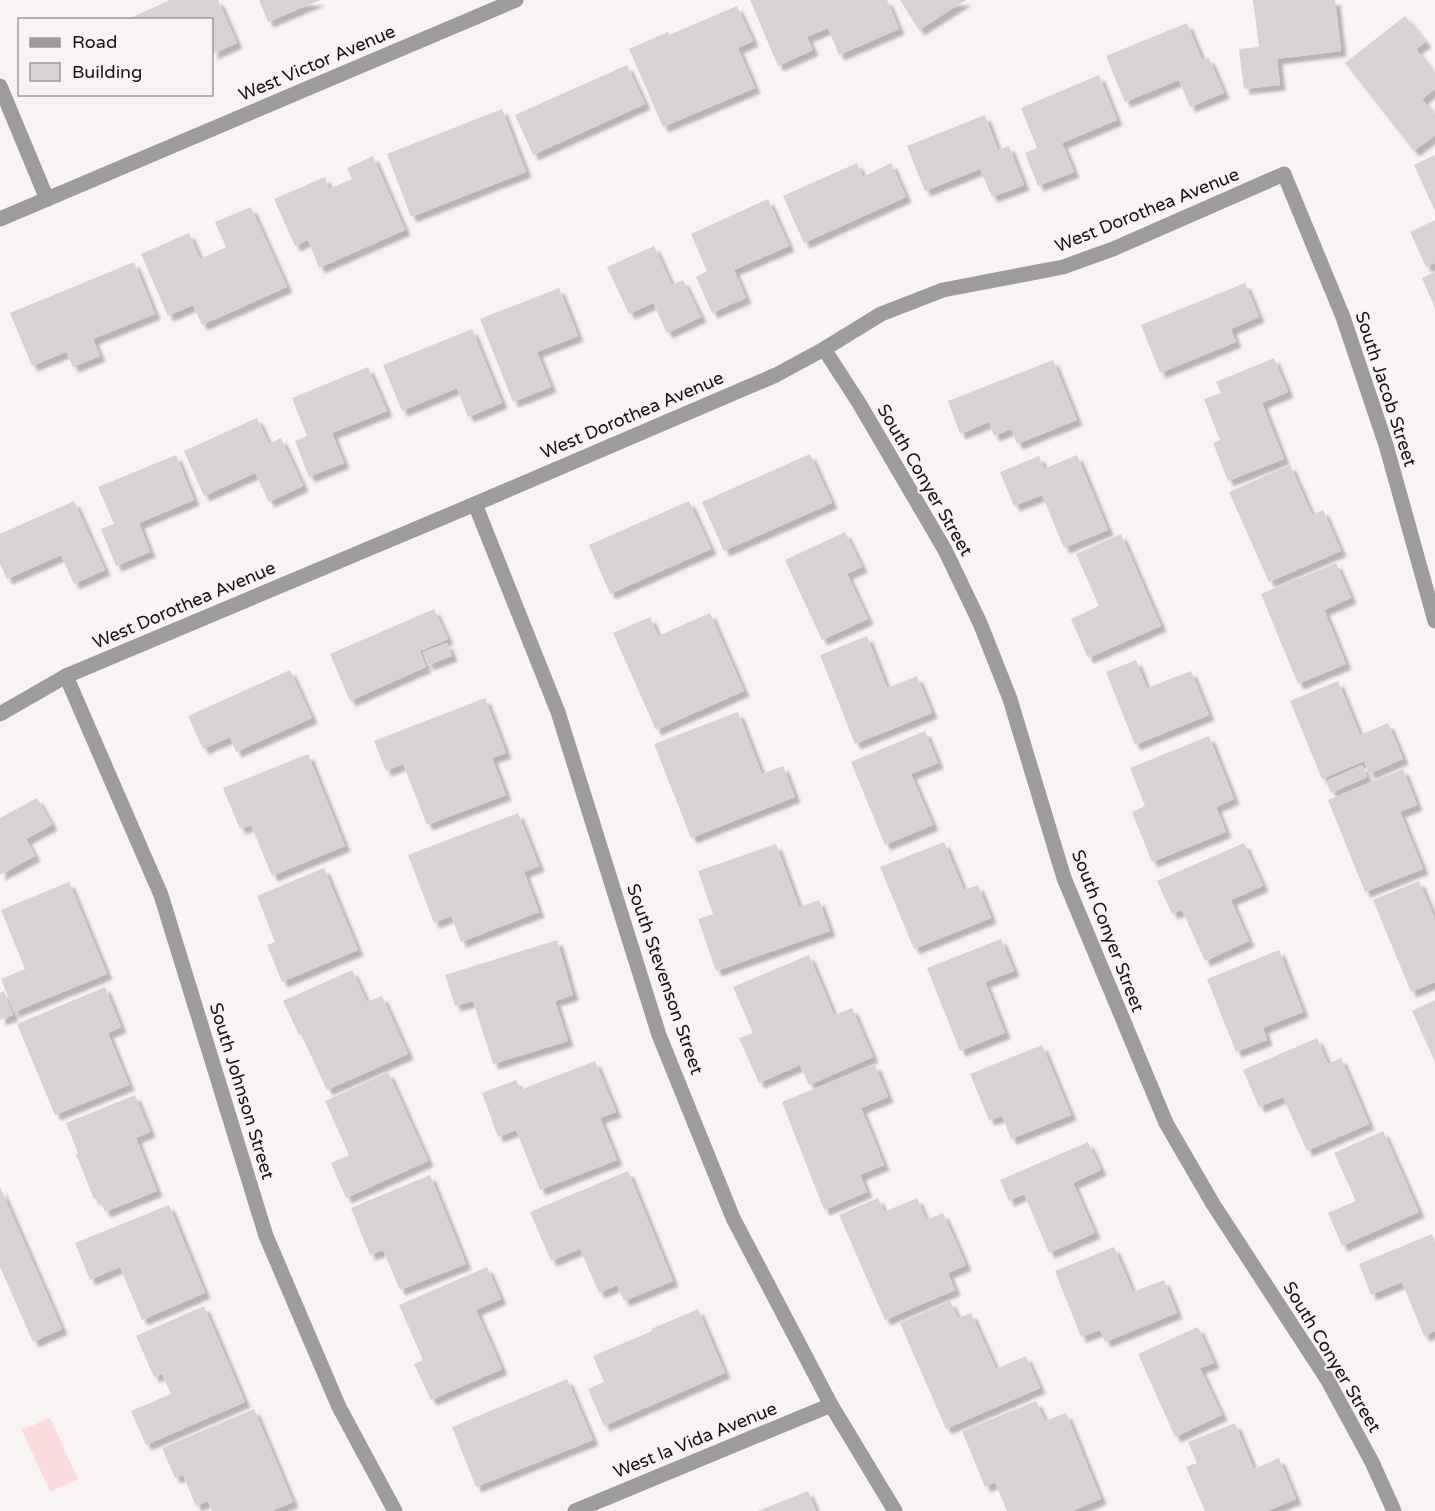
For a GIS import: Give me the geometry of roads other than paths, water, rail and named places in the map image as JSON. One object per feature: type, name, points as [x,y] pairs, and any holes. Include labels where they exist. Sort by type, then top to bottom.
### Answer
[{"type":"street","name":"West Victor Avenue","points":[[0,219],[494,4],[516,0]]},
{"type":"street","points":[[0,86],[47,200]]},
{"type":"street","name":"West Dorothea Avenue","points":[[0,714],[66,676],[776,375],[881,314],[943,290],[1063,267],[1113,249],[1284,174]]},
{"type":"street","name":"South Jacob Street","points":[[1284,174],[1343,317],[1386,445],[1435,621]]},
{"type":"street","name":"South Conyer Street","points":[[824,349],[860,403],[945,550],[980,623],[1010,699],[1064,878],[1166,1123],[1213,1204],[1327,1379],[1372,1462],[1394,1511]]},
{"type":"street","name":"South Stevenson Street","points":[[475,504],[558,712],[659,1035],[733,1218],[831,1405],[896,1511]]},
{"type":"street","name":"South Johnson Street","points":[[66,676],[161,896],[266,1236],[339,1407],[394,1511]]},
{"type":"street","name":"West la Vida Avenue","points":[[575,1511],[831,1405]]}]
